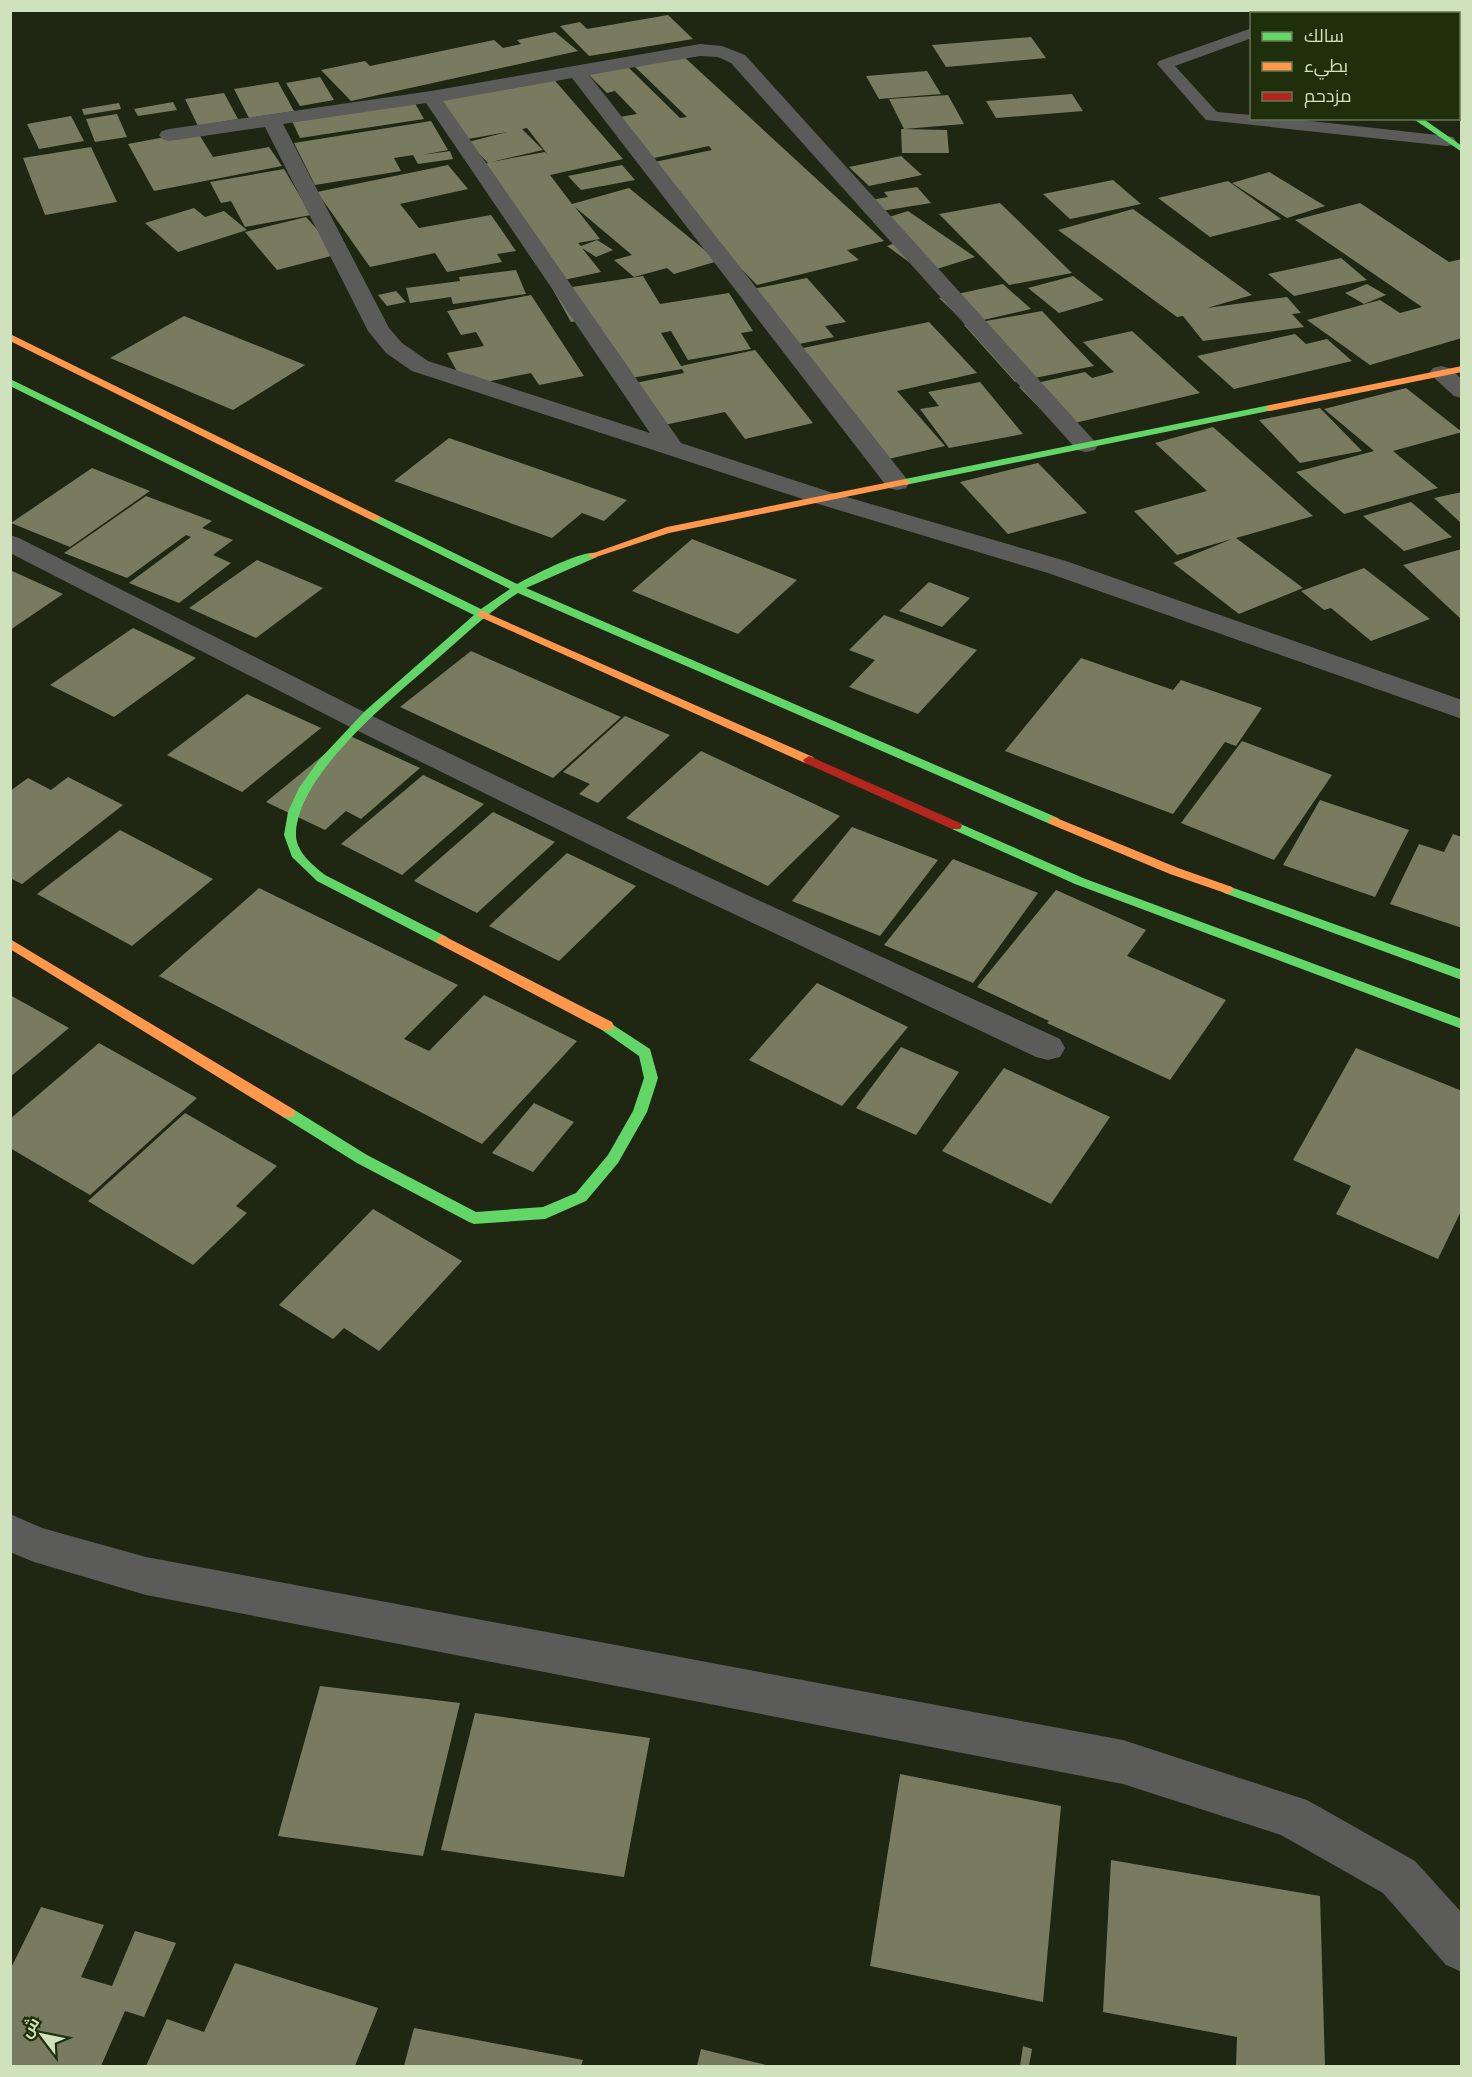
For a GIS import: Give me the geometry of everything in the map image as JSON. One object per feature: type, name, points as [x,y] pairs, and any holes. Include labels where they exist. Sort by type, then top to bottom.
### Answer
[{"type":"main road","points":[[1419,120],[1457,144]]},
{"type":"main road","points":[[10,337],[518,589],[966,785],[1174,872],[1461,975]]},
{"type":"main road","points":[[10,943],[362,1159],[429,1196],[474,1218],[545,1213],[581,1197],[613,1159],[640,1112],[651,1078],[645,1053],[603,1023],[321,878],[295,855],[289,828],[302,795],[324,763],[360,720],[482,614],[518,589],[586,556],[667,530],[1451,371]]},
{"type":"main road","points":[[10,382],[482,614],[1079,880],[1461,1024]]},
{"type":"street","points":[[169,135],[431,97],[700,50],[722,52],[738,59],[1086,445]]},
{"type":"street","points":[[578,73],[897,483]]},
{"type":"street","points":[[431,97],[672,448]]},
{"type":"street","points":[[271,120],[379,331],[394,348],[420,366],[824,498],[1057,567],[1461,710]]},
{"type":"street","points":[[1451,371],[1461,391]]},
{"type":"street","points":[[10,543],[360,720],[656,865],[1048,1048]]},
{"type":"street","points":[[10,1532],[34,1544],[146,1576],[1123,1762],[1291,1816],[1399,1877],[1461,1949]]},
{"type":"lane","points":[[1250,33],[1165,64],[1212,116],[1457,144]]},
{"type":"building","points":[[668,15],[693,39],[589,56],[560,26],[580,22],[587,29]]},
{"type":"building","points":[[555,32],[578,51],[351,101],[321,70],[365,61],[370,66],[494,40],[503,48],[521,44],[517,40]]},
{"type":"building","points":[[1031,37],[1046,58],[946,67],[932,45]]},
{"type":"building","points":[[682,55],[884,241],[847,250],[859,260],[757,285],[660,186],[645,164],[712,150],[709,146],[654,158],[614,118],[637,114],[615,91],[607,93],[589,75],[628,67],[680,118],[687,117],[633,65]]},
{"type":"building","points":[[927,71],[941,94],[879,99],[866,76]]},
{"type":"building","points":[[550,75],[623,159],[550,175],[572,204],[629,188],[718,261],[674,274],[667,268],[634,277],[614,260],[632,255],[575,207],[600,239],[578,243],[581,246],[597,240],[613,250],[596,257],[582,248],[601,272],[564,280],[479,165],[488,163],[468,142],[507,132],[468,139],[435,95]],"holes":[[[527,128],[548,155],[545,152],[491,162],[543,150],[522,129]]]},
{"type":"building","points":[[320,77],[334,100],[300,106],[286,83]]},
{"type":"building","points":[[278,82],[294,111],[249,118],[234,89]]},
{"type":"building","points":[[224,93],[238,119],[198,126],[185,99]]},
{"type":"building","points":[[1072,94],[1083,111],[996,118],[986,101]]},
{"type":"building","points":[[948,95],[964,124],[904,129],[889,99]]},
{"type":"building","points":[[412,98],[424,119],[300,138],[290,117]]},
{"type":"building","points":[[173,102],[177,110],[138,116],[134,109]]},
{"type":"building","points":[[119,103],[121,109],[84,115],[82,109]]},
{"type":"building","points":[[117,114],[127,137],[95,142],[86,119]]},
{"type":"building","points":[[71,116],[84,141],[39,149],[27,124]]},
{"type":"building","points":[[431,121],[448,150],[422,155],[450,151],[453,159],[418,164],[413,155],[394,158],[401,171],[315,185],[294,143]]},
{"type":"building","points":[[901,129],[947,130],[949,153],[902,153]]},
{"type":"building","points":[[197,131],[213,157],[269,147],[282,166],[154,191],[128,144]]},
{"type":"building","points":[[91,147],[117,202],[45,215],[23,158]]},
{"type":"building","points":[[901,156],[922,175],[869,186],[849,167]]},
{"type":"building","points":[[448,165],[468,189],[400,204],[419,228],[491,215],[516,251],[497,254],[502,262],[447,272],[435,253],[370,267],[317,192]]},
{"type":"building","points":[[622,165],[635,180],[581,190],[568,176]]},
{"type":"building","points":[[284,169],[311,215],[245,227],[231,201],[221,203],[210,182]]},
{"type":"building","points":[[1269,172],[1325,206],[1287,218],[1232,183]]},
{"type":"building","points":[[1113,180],[1141,204],[1070,219],[1043,194]]},
{"type":"building","points":[[1228,181],[1281,219],[1210,237],[1158,198]]},
{"type":"building","points":[[917,187],[931,203],[875,212],[865,201],[888,197],[884,192]]},
{"type":"building","points":[[1000,203],[1072,273],[1009,285],[939,214]]},
{"type":"building","points":[[1360,203],[1449,262],[1462,259],[1462,338],[1370,365],[1307,320],[1380,300],[1400,313],[1422,307],[1295,220]]},
{"type":"building","points":[[194,208],[205,217],[224,211],[247,230],[178,252],[145,223]]},
{"type":"building","points":[[1133,209],[1252,295],[1207,308],[1287,297],[1301,313],[1292,314],[1304,327],[1203,341],[1183,316],[1177,317],[1058,230]]},
{"type":"building","points":[[908,211],[975,257],[924,273],[887,246],[901,241],[873,222]]},
{"type":"building","points":[[306,217],[339,254],[277,270],[245,232]]},
{"type":"building","points":[[1341,258],[1367,280],[1294,296],[1268,274]]},
{"type":"building","points":[[516,270],[526,294],[453,304],[451,297],[410,303],[406,288],[460,281],[459,277]]},
{"type":"building","points":[[643,276],[660,304],[729,293],[753,331],[741,333],[751,349],[688,360],[671,331],[661,333],[681,366],[755,350],[813,423],[745,439],[725,412],[650,428],[621,386],[684,373],[682,369],[620,380],[587,319],[571,322],[553,290]]},
{"type":"building","points":[[1073,276],[1104,300],[1059,313],[1028,288]]},
{"type":"building","points":[[807,278],[846,322],[825,326],[834,337],[794,345],[748,290]]},
{"type":"building","points":[[1003,284],[1031,309],[966,324],[939,298]]},
{"type":"building","points":[[1367,284],[1386,295],[1364,304],[1345,293]]},
{"type":"building","points":[[396,291],[406,302],[387,306],[378,295]]},
{"type":"building","points":[[531,295],[584,376],[539,385],[531,373],[465,386],[447,353],[484,346],[476,332],[461,335],[447,311]]},
{"type":"building","points":[[1042,311],[1094,366],[1015,382],[964,325]]},
{"type":"building","points":[[184,316],[305,365],[233,410],[110,358]]},
{"type":"building","points":[[929,322],[977,373],[897,391],[945,446],[884,460],[798,349]]},
{"type":"building","points":[[1132,331],[1200,393],[1058,427],[1019,387],[1085,372],[1092,378],[1114,372],[1083,342]]},
{"type":"building","points":[[1295,334],[1306,344],[1327,339],[1352,361],[1234,389],[1197,356]]},
{"type":"building","points":[[980,382],[1023,434],[949,448],[920,409],[939,406],[928,392]]},
{"type":"building","points":[[1406,388],[1462,432],[1393,451],[1438,488],[1344,514],[1296,472],[1374,451],[1324,409]]},
{"type":"building","points":[[1320,408],[1362,451],[1300,463],[1259,420]]},
{"type":"building","points":[[1213,427],[1313,516],[1236,538],[1303,588],[1239,614],[1173,563],[1232,539],[1177,555],[1134,511],[1207,491],[1155,443]]},
{"type":"building","points":[[449,438],[627,500],[604,521],[582,513],[552,538],[394,481]]},
{"type":"building","points":[[1038,463],[1087,513],[1008,534],[960,482]]},
{"type":"building","points":[[92,468],[150,491],[70,547],[11,523]]},
{"type":"building","points":[[1462,492],[1462,524],[1434,498]]},
{"type":"building","points":[[146,496],[212,521],[202,528],[233,540],[213,555],[231,563],[179,603],[129,583],[191,537],[186,535],[127,578],[64,553]]},
{"type":"building","points":[[1411,502],[1452,537],[1404,551],[1363,516]]},
{"type":"building","points":[[692,539],[797,580],[738,634],[632,591]]},
{"type":"building","points":[[1462,549],[1462,620],[1403,565]]},
{"type":"building","points":[[257,560],[323,588],[256,638],[189,608]]},
{"type":"building","points":[[1364,568],[1430,619],[1371,641],[1331,608],[1324,610],[1301,591]]},
{"type":"building","points":[[10,570],[63,594],[10,630]]},
{"type":"building","points":[[929,582],[970,598],[942,627],[899,611]]},
{"type":"building","points":[[884,615],[977,650],[918,714],[849,687],[875,660],[849,650]]},
{"type":"building","points":[[133,628],[196,658],[114,717],[50,685]]},
{"type":"building","points":[[471,651],[621,717],[553,778],[400,707]]},
{"type":"building","points":[[1081,658],[1173,690],[1181,680],[1262,708],[1236,746],[1225,742],[1173,814],[1005,751]]},
{"type":"building","points":[[247,694],[321,728],[242,792],[167,755]]},
{"type":"building","points":[[625,716],[670,735],[598,803],[579,794],[590,784],[563,772]]},
{"type":"building","points":[[348,735],[420,768],[361,819],[346,811],[325,830],[266,802]]},
{"type":"building","points":[[1242,741],[1332,775],[1274,860],[1181,823]]},
{"type":"building","points":[[701,751],[840,816],[768,886],[626,818]]},
{"type":"building","points":[[423,775],[484,804],[402,875],[341,844]]},
{"type":"building","points":[[68,777],[123,805],[22,884],[10,878],[10,791],[28,778],[51,790]]},
{"type":"building","points":[[1320,800],[1409,830],[1375,897],[1283,865]]},
{"type":"building","points":[[493,812],[555,842],[477,913],[414,881]]},
{"type":"building","points":[[852,827],[938,860],[880,936],[792,901]]},
{"type":"building","points":[[120,830],[213,879],[132,946],[37,894]]},
{"type":"building","points":[[1453,834],[1462,837],[1462,928],[1390,904],[1419,844],[1444,852]]},
{"type":"building","points":[[567,853],[636,886],[559,961],[489,926]]},
{"type":"building","points":[[953,859],[1038,893],[973,983],[884,945]]},
{"type":"building","points":[[259,888],[458,985],[404,1039],[429,1051],[484,995],[577,1041],[482,1144],[159,976]]},
{"type":"building","points":[[1056,890],[1146,930],[1127,956],[1226,1000],[1170,1080],[1047,1023],[1049,1021],[977,987]]},
{"type":"building","points":[[817,983],[908,1027],[842,1106],[749,1060]]},
{"type":"building","points":[[10,995],[69,1028],[10,1077]]},
{"type":"building","points":[[99,1043],[197,1098],[90,1195],[10,1148],[10,1119]]},
{"type":"building","points":[[901,1047],[959,1072],[916,1135],[856,1108]]},
{"type":"building","points":[[1356,1048],[1462,1091],[1462,1209],[1438,1259],[1336,1214],[1351,1186],[1293,1160]]},
{"type":"building","points":[[1004,1068],[1110,1117],[1051,1204],[942,1151]]},
{"type":"building","points":[[534,1103],[574,1122],[533,1172],[492,1153]]},
{"type":"building","points":[[185,1113],[277,1166],[236,1206],[247,1213],[193,1265],[88,1201]]},
{"type":"building","points":[[373,1209],[462,1261],[379,1351],[344,1328],[333,1339],[279,1305]]},
{"type":"building","points":[[320,1686],[460,1703],[423,1856],[278,1836]]},
{"type":"building","points":[[475,1713],[650,1738],[624,1877],[441,1850]]},
{"type":"building","points":[[900,1774],[1061,1806],[1043,2002],[870,1966]]},
{"type":"building","points":[[1111,1860],[1320,1896],[1325,2066],[1236,2066],[1237,2037],[1103,2012]]},
{"type":"building","points":[[41,1907],[104,1925],[81,1977],[112,1986],[135,1931],[176,1943],[144,2017],[125,2011],[101,2066],[10,2066],[10,1970]]},
{"type":"building","points":[[235,1963],[378,2008],[355,2066],[146,2066],[167,2019],[204,2032]]},
{"type":"building","points":[[414,2028],[583,2060],[581,2066],[404,2066]]},
{"type":"building","points":[[1023,2046],[1032,2049],[1029,2066],[1020,2066]]},
{"type":"building","points":[[701,2049],[770,2066],[697,2066]]},
{"type":"traffic: fast","points":[[1419,120],[1462,150]]},
{"type":"traffic: fast","points":[[10,382],[482,614]]},
{"type":"traffic: fast","points":[[905,482],[1270,408]]},
{"type":"traffic: fast","points":[[375,518],[518,589],[1054,821]]},
{"type":"traffic: fast","points":[[442,940],[321,878],[310,869],[301,860],[291,842],[294,812],[305,788],[345,738],[468,625],[506,596],[527,584],[593,555]]},
{"type":"traffic: fast","points":[[956,826],[1079,881],[1462,1024]]},
{"type":"traffic: fast","points":[[1228,890],[1462,975]]},
{"type":"traffic: fast","points":[[288,1113],[362,1159],[474,1218],[545,1213],[581,1197],[613,1159],[640,1112],[651,1078],[645,1053],[607,1026]]},
{"type":"traffic: slow","points":[[10,337],[375,518]]},
{"type":"traffic: slow","points":[[1270,408],[1462,369]]},
{"type":"traffic: slow","points":[[593,555],[667,530],[905,482]]},
{"type":"traffic: slow","points":[[482,614],[809,760]]},
{"type":"traffic: slow","points":[[1054,821],[1174,871],[1228,890]]},
{"type":"traffic: slow","points":[[442,940],[607,1026]]},
{"type":"traffic: slow","points":[[10,943],[288,1113]]},
{"type":"traffic: jam","points":[[809,760],[956,826]]}]
